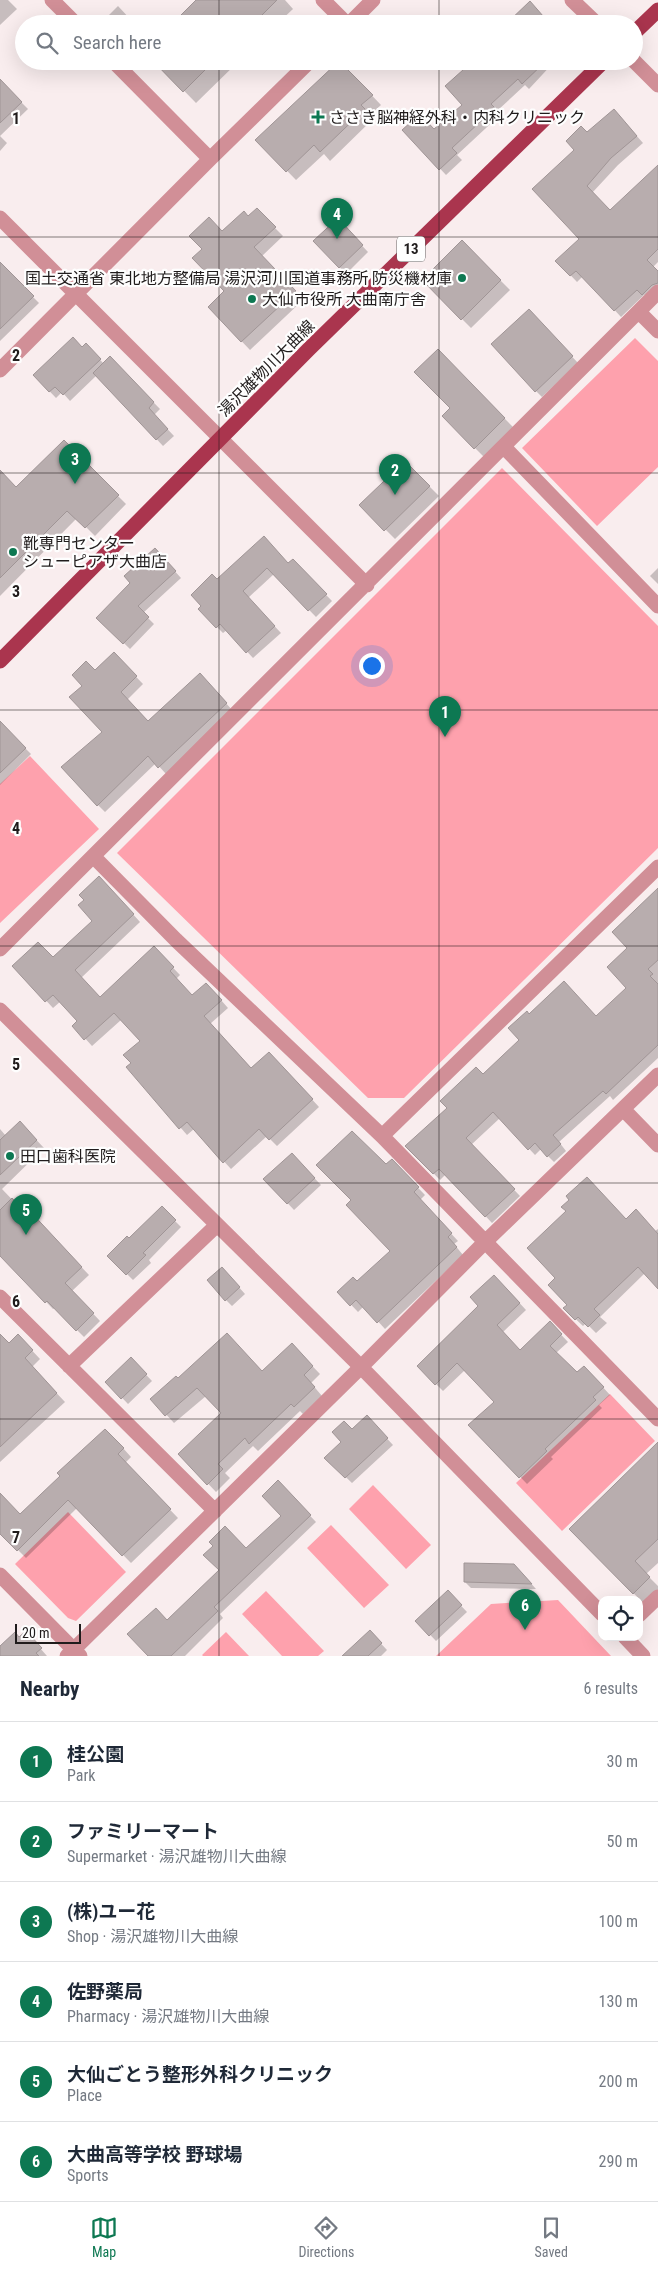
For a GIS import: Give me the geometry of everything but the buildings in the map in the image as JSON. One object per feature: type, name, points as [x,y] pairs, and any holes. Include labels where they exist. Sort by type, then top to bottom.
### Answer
[{"type":"main road","points":[[643,24],[658,10]]},
{"type":"main road","name":"湯沢雄物川大曲線","points":[[0,661],[463,198],[595,70]]},
{"type":"street","points":[[52,0],[67,15]]},
{"type":"street","points":[[324,0],[339,15]]},
{"type":"street","points":[[357,15],[373,0]]},
{"type":"street","points":[[572,0],[588,15]]},
{"type":"street","points":[[122,70],[210,159]]},
{"type":"street","points":[[0,370],[301,70]]},
{"type":"street","points":[[643,70],[658,85]]},
{"type":"street","points":[[0,218],[367,585]]},
{"type":"street","points":[[0,949],[367,585],[658,292]]},
{"type":"street","points":[[639,312],[658,331]]},
{"type":"street","points":[[504,447],[658,606]]},
{"type":"street","points":[[93,856],[176,940],[382,1136],[658,1419]]},
{"type":"street","points":[[382,1136],[657,871]]},
{"type":"street","points":[[0,1010],[361,1367],[598,1610]]},
{"type":"street","points":[[0,1576],[74,1654],[485,1242],[658,1075]]},
{"type":"street","points":[[622,1109],[658,1145]]},
{"type":"street","points":[[69,1366],[217,1225]]},
{"type":"street","points":[[0,1297],[215,1511]]},
{"type":"street","points":[[643,1611],[658,1597]]},
{"type":"street","points":[[629,1641],[644,1656]]},
{"type":"shaded area","points":[[635,338],[658,361],[658,467],[597,526],[522,448]]},
{"type":"shaded area","points":[[502,468],[658,626],[658,848],[404,1098],[368,1098],[117,853]]},
{"type":"shaded area","points":[[30,756],[99,829],[0,923],[0,784]]},
{"type":"shaded area","points":[[610,1394],[655,1441],[562,1531],[516,1483]]},
{"type":"shaded area","points":[[373,1485],[431,1545],[406,1569],[349,1509]]},
{"type":"shaded area","points":[[68,1512],[126,1572],[76,1621],[68,1618],[15,1564]]},
{"type":"shaded area","points":[[331,1525],[389,1585],[364,1608],[307,1548]]},
{"type":"shaded area","points":[[266,1591],[324,1651],[318,1656],[282,1656],[242,1614]]},
{"type":"shaded area","points":[[558,1600],[611,1656],[436,1656],[491,1604]]},
{"type":"shaded area","points":[[226,1632],[249,1656],[202,1655]]},
{"type":"place","name":"ささき脳神経外科・内科クリニック","points":[[318,117]]},
{"type":"place","name":"佐野薬局","points":[[337,239]]},
{"type":"place","name":"国土交通省 東北地方整備局 湯沢河川国道事務所 防災機材庫","points":[[462,278]]},
{"type":"place","name":"大仙市役所 大曲南庁舎","points":[[252,299]]},
{"type":"place","name":"(株)ユー花","points":[[75,484]]},
{"type":"place","name":"ファミリーマート","points":[[395,495]]},
{"type":"place","name":"靴専門センター シューピアザ大曲店","points":[[13,552]]},
{"type":"place","name":"桂公園","points":[[445,737]]},
{"type":"place","name":"田口歯科医院","points":[[10,1156]]},
{"type":"place","name":"大仙ごとう整形外科クリニック","points":[[26,1235]]},
{"type":"place","name":"大曲高等学校 野球場","points":[[525,1630]]}]
